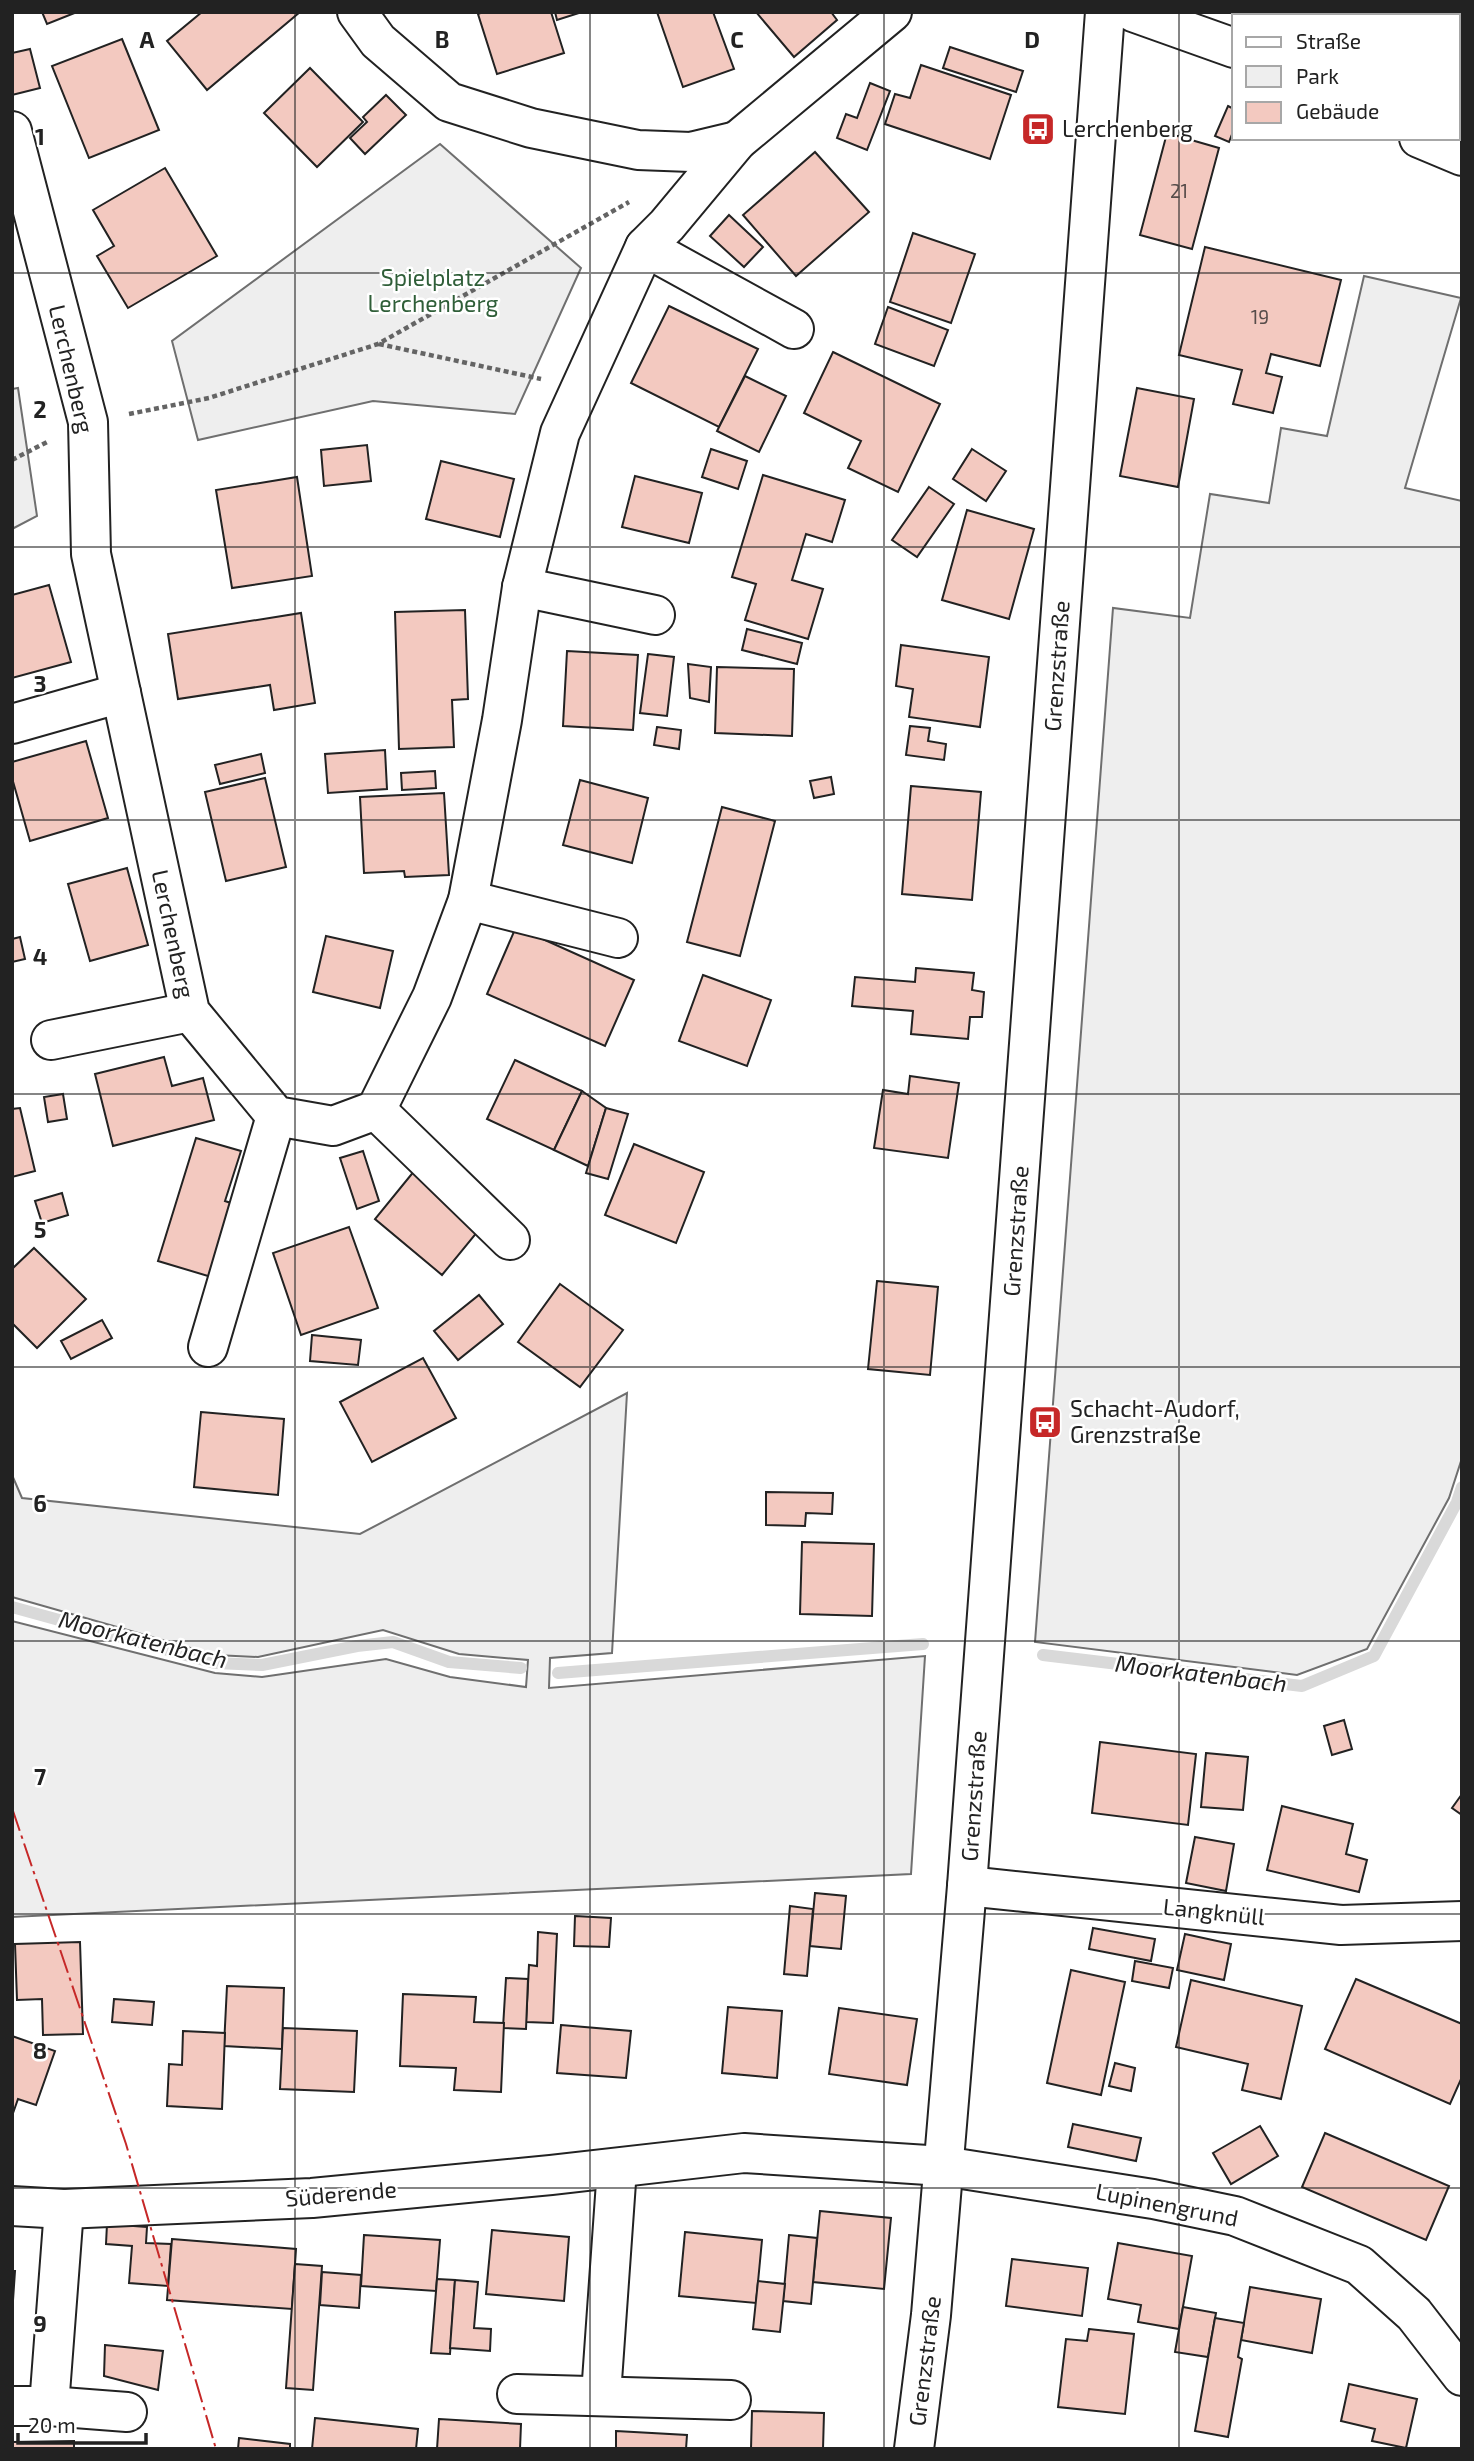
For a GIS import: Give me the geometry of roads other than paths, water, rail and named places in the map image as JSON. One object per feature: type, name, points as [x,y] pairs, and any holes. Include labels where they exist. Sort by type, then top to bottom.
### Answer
[{"type":"street","points":[[357,12],[378,41],[449,102],[531,128],[638,150],[691,152],[737,141]]},
{"type":"street","points":[[208,1347],[276,1116],[333,1126],[376,1110],[432,997],[468,900],[502,720],[522,587],[560,433],[645,247],[667,225],[737,141],[892,12]]},
{"type":"street","name":"Grenzstraße","points":[[914,2449],[932,2315],[967,1886],[1105,12]]},
{"type":"street","points":[[1133,12],[1232,47]]},
{"type":"street","name":"Lerchenberg","points":[[12,131],[22,206],[88,422],[91,554],[190,1012],[276,1116]]},
{"type":"street","points":[[1424,140],[1462,156]]},
{"type":"street","points":[[645,247],[794,329]]},
{"type":"street","points":[[522,587],[655,615]]},
{"type":"street","points":[[12,724],[121,693]]},
{"type":"street","points":[[468,900],[618,938]]},
{"type":"street","name":"Lerchenberg","points":[[51,1041],[190,1012]]},
{"type":"street","points":[[376,1110],[510,1240]]},
{"type":"street","name":"Langknüll","points":[[967,1886],[1341,1925],[1462,1921]]},
{"type":"street","name":"Süderende","points":[[12,2206],[64,2209],[312,2197],[744,2153],[943,2166]]},
{"type":"street","name":"Lupinengrund","points":[[943,2166],[1153,2199],[1235,2216],[1359,2265],[1414,2314],[1462,2376]]},
{"type":"street","points":[[601,2395],[617,2168]]},
{"type":"street","points":[[64,2209],[31,2406],[127,2412]]},
{"type":"street","points":[[516,2394],[731,2400]]},
{"type":"waterway","name":"Moorkatenbach","points":[[1043,1655],[1302,1686],[1374,1656],[1457,1502],[1462,1487]]},
{"type":"waterway","name":"Moorkatenbach","points":[[12,1607],[215,1663],[262,1665],[357,1646],[393,1642],[449,1662],[521,1668]]},
{"type":"waterway","name":"Moorkatenbach","points":[[558,1673],[923,1644]]},
{"type":"place","name":"Lerchenberg","points":[[1038,129]]},
{"type":"place","name":"Schacht-Audorf, Grenzstraße","points":[[1045,1422]]},
{"type":"park label","name":"Spielplatz Lerchenberg","points":[[433,291]]}]
